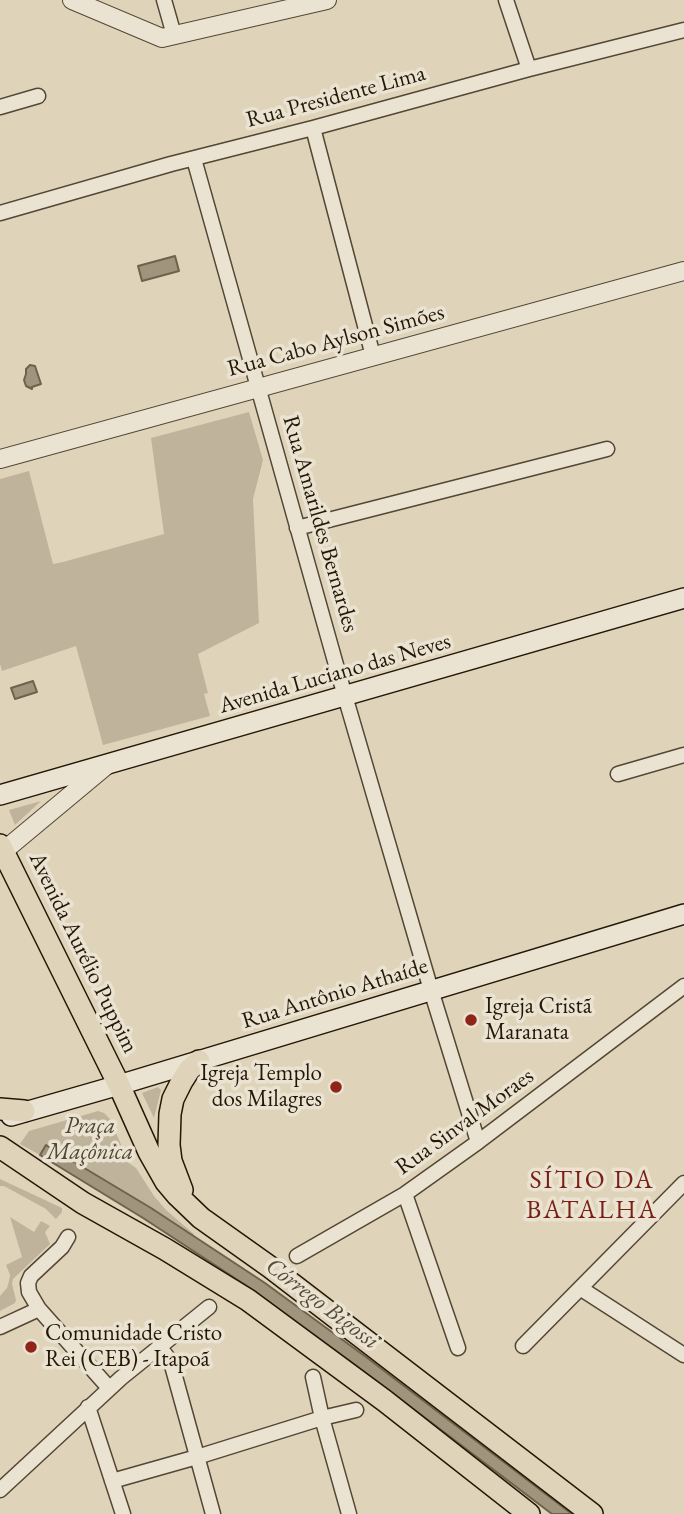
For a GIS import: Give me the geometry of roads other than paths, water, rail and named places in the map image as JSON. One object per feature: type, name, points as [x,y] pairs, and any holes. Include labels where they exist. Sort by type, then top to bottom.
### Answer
[{"type":"main road","name":"Avenida Luciano das Neves","points":[[0,796],[684,598]]},
{"type":"main road","name":"Avenida Aurélio Puppim","points":[[3,858],[119,1085],[157,1167],[177,1195],[201,1218]]},
{"type":"main road","name":"Rua Antônio Athaíde","points":[[0,1119],[684,914]]},
{"type":"main road","points":[[199,1061],[177,1090],[170,1114],[169,1130],[170,1153],[176,1176],[182,1191],[201,1218],[592,1514]]},
{"type":"main road","points":[[0,1109],[24,1111]]},
{"type":"main road","points":[[0,1147],[83,1202],[248,1300],[385,1401],[529,1514]]},
{"type":"main road","points":[[0,1162],[47,1179]]},
{"type":"street","points":[[72,0],[168,36],[327,0]]},
{"type":"street","points":[[164,0],[168,36]]},
{"type":"street","points":[[506,0],[529,69]]},
{"type":"street","name":"Rua Presidente Lima","points":[[0,213],[529,69],[684,30]]},
{"type":"street","points":[[0,107],[38,96]]},
{"type":"street","points":[[313,128],[373,356]]},
{"type":"street","name":"Rua Amarildes Bernardes","points":[[194,159],[345,696],[478,1142]]},
{"type":"street","name":"Rua Cabo Aylson Simões","points":[[0,459],[684,271]]},
{"type":"street","points":[[297,528],[607,449]]},
{"type":"street","points":[[618,774],[684,755]]},
{"type":"street","points":[[3,858],[108,764]]},
{"type":"street","name":"Rua Sinval Moraes","points":[[298,1256],[405,1194],[684,986]]},
{"type":"street","points":[[523,1346],[684,1183]]},
{"type":"street","points":[[405,1194],[458,1348]]},
{"type":"street","points":[[68,1237],[62,1247],[31,1276],[28,1283],[29,1292],[39,1309],[110,1388]]},
{"type":"street","points":[[580,1287],[684,1355]]},
{"type":"street","points":[[0,1490],[88,1407],[209,1307]]},
{"type":"street","points":[[0,1327],[39,1309]]},
{"type":"street","points":[[159,1346],[171,1362],[213,1514]]},
{"type":"street","points":[[313,1377],[349,1514]]},
{"type":"street","points":[[88,1407],[123,1514]]},
{"type":"street","points":[[112,1481],[356,1410]]},
{"type":"place","name":"Igreja Cristã Maranata","points":[[471,1020]]},
{"type":"place","name":"Igreja Templo dos Milagres","points":[[336,1087]]},
{"type":"place","name":"Comunidade Cristo Rei (CEB) - Itapoã","points":[[31,1347]]},
{"type":"district","name":"SÍTIO DA BATALHA","points":[[592,1196]]},
{"type":"park label","name":"Praça Maçônica","points":[[90,1140]]},
{"type":"water label","name":"Córrego Bigossi","points":[[322,1304]]}]
